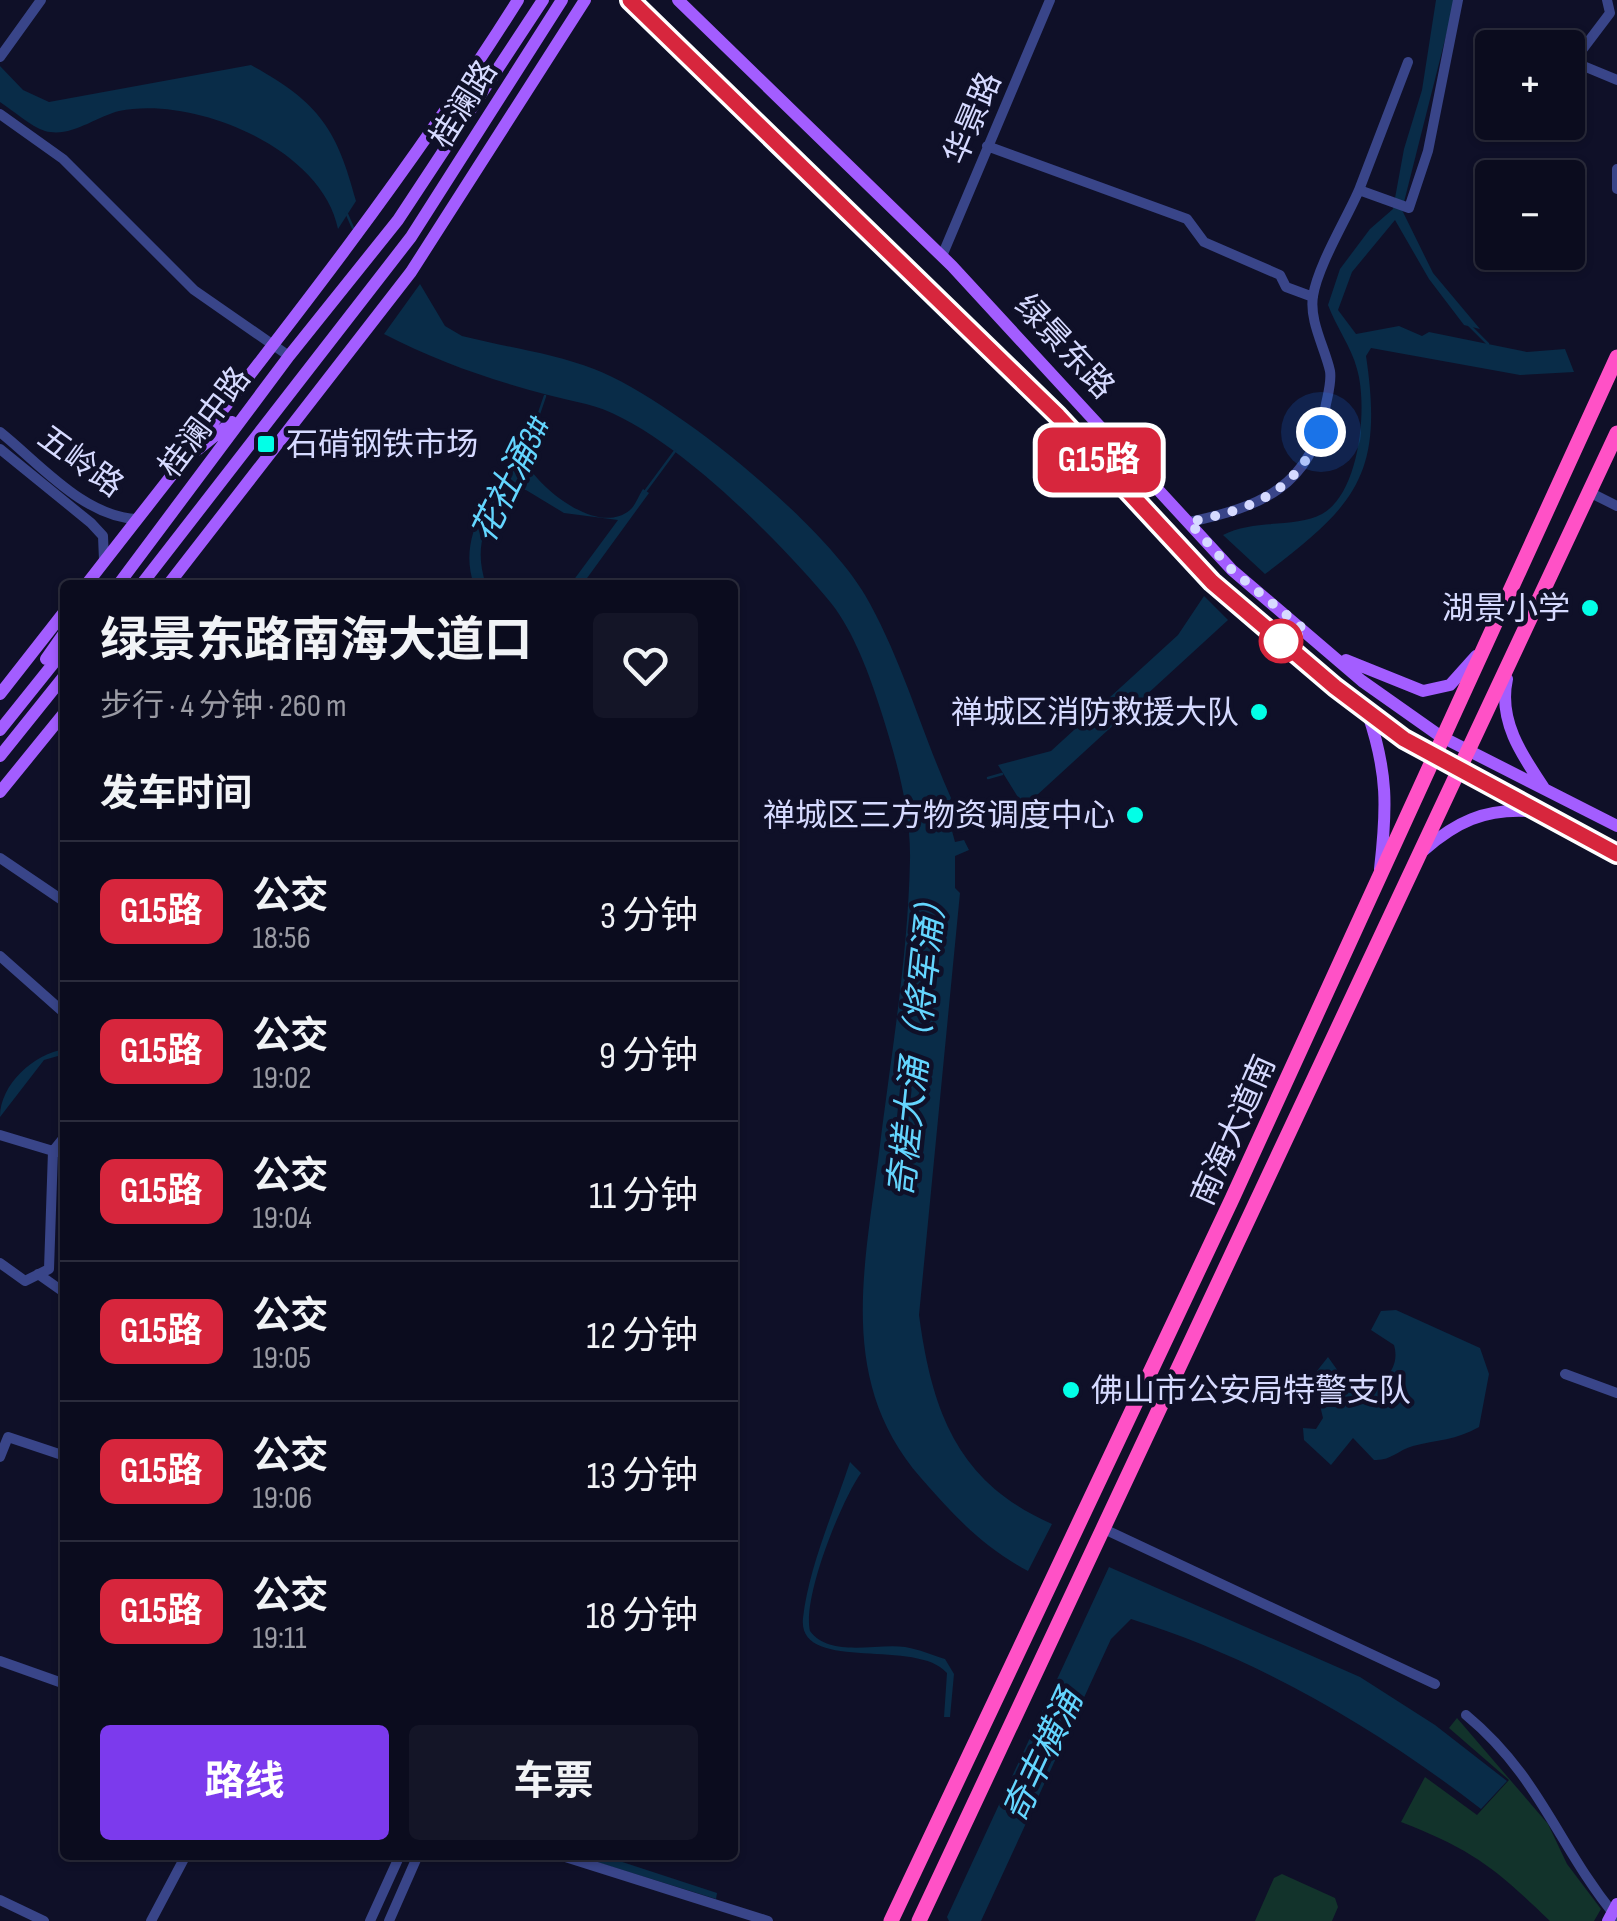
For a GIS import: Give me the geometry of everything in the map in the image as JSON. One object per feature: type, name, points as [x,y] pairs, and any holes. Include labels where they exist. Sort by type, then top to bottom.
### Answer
[{"type":"highway","name":"南海大道南","points":[[891,1921],[1082,1518],[1617,357]]},
{"type":"highway","name":"南海大道南","points":[[919,1921],[1617,433]]},
{"type":"main road","points":[[90,580],[273,345],[463,87],[518,0]]},
{"type":"main road","name":"桂澜路","points":[[340,296],[398,220],[543,0]]},
{"type":"main road","name":"桂澜路","points":[[356,312],[411,237],[562,0]]},
{"type":"main road","points":[[172,580],[411,272],[585,0]]},
{"type":"main road","name":"绿景东路","points":[[630,0],[1058,416],[1212,582],[1367,711],[1432,756],[1617,854]]},
{"type":"main road","name":"绿景东路","points":[[678,0],[942,256],[1232,570],[1362,681],[1440,736],[1617,826]]},
{"type":"main road","name":"桂澜中路","points":[[122,580],[289,356],[340,296]]},
{"type":"main road","name":"桂澜中路","points":[[145,580],[356,312]]},
{"type":"main road","points":[[184,460],[253,404]]},
{"type":"main road","points":[[0,694],[60,618]]},
{"type":"main road","points":[[34,686],[38,670],[60,639]]},
{"type":"main road","points":[[1332,653],[1388,681],[1423,691],[1450,684],[1478,654]]},
{"type":"main road","points":[[0,730],[60,655]]},
{"type":"main road","points":[[1510,663],[1503,698],[1508,722],[1520,753],[1545,790]]},
{"type":"main road","points":[[0,756],[60,681]]},
{"type":"main road","points":[[1367,711],[1384,761],[1388,802],[1380,869]]},
{"type":"main road","points":[[0,792],[60,718]]},
{"type":"main road","points":[[1422,852],[1451,827],[1474,816],[1503,810],[1536,812]]},
{"type":"street","points":[[3,55],[41,0]]},
{"type":"street","name":"华景路","points":[[942,256],[1050,0]]},
{"type":"street","points":[[1359,190],[1410,208],[1428,152],[1458,0]]},
{"type":"street","points":[[1607,0],[1610,12],[1579,54],[1581,65],[1617,80]]},
{"type":"street","points":[[1189,522],[1232,513],[1282,489],[1306,465],[1321,432],[1331,375],[1318,336],[1313,297],[1408,62]]},
{"type":"street","points":[[0,114],[63,159],[194,290],[289,356]]},
{"type":"street","points":[[987,146],[1187,219],[1204,242],[1280,275],[1286,287],[1313,297]]},
{"type":"street","points":[[1617,168],[1617,189]]},
{"type":"street","name":"五岭路","points":[[0,432],[94,508],[117,518],[138,519]]},
{"type":"street","name":"五岭路","points":[[0,449],[103,536],[104,562]]},
{"type":"street","points":[[1589,492],[1617,506]]},
{"type":"street","points":[[80,514],[92,518],[94,508]]},
{"type":"street","points":[[0,858],[60,899]]},
{"type":"street","points":[[0,956],[60,1009]]},
{"type":"street","points":[[0,1135],[59,1152],[49,1268],[24,1281],[0,1264]]},
{"type":"street","points":[[38,1274],[60,1289]]},
{"type":"street","points":[[1565,1374],[1617,1393]]},
{"type":"street","points":[[0,1457],[8,1437],[60,1454]]},
{"type":"street","points":[[1104,1530],[1435,1684]]},
{"type":"street","points":[[0,1661],[60,1682]]},
{"type":"street","points":[[1466,1715],[1529,1779],[1556,1820],[1575,1860],[1614,1914]]},
{"type":"street","points":[[150,1921],[183,1860]]},
{"type":"street","points":[[370,1921],[398,1860]]},
{"type":"street","points":[[389,1921],[416,1860]]},
{"type":"street","points":[[574,1860],[768,1921]]},
{"type":"street","points":[[0,1900],[44,1921]]},
{"type":"green space","points":[[1457,1718],[1548,1824],[1567,1864],[1601,1909],[1594,1921],[1550,1921],[1482,1862],[1401,1822],[1425,1777],[1477,1815],[1509,1780],[1449,1728]]},
{"type":"green space","points":[[1282,1874],[1335,1898],[1338,1907],[1332,1921],[1255,1921],[1274,1878]]},
{"type":"water","points":[[1436,0],[1455,0],[1402,210],[1433,273],[1480,329],[1464,325],[1429,279],[1395,220],[1352,272],[1338,310],[1356,334],[1399,326],[1422,336],[1429,332],[1527,352],[1565,349],[1574,372],[1520,375],[1371,348],[1366,356],[1371,431],[1356,484],[1322,528],[1265,574],[1223,535],[1322,514],[1335,503],[1353,469],[1361,426],[1360,385],[1354,361],[1328,305],[1340,269],[1370,229],[1393,209],[1404,149],[1422,90]]},
{"type":"water","points":[[251,65],[309,105],[332,136],[356,201],[338,229],[327,200],[307,174],[281,152],[217,120],[149,108],[119,111],[74,129],[55,132],[34,126],[0,102],[0,66],[23,90],[49,102]]},
{"type":"water","points":[[420,284],[445,326],[462,336],[594,369],[626,384],[703,435],[743,466],[816,534],[844,566],[878,619],[951,798],[946,809],[955,842],[964,840],[969,850],[955,856],[955,888],[960,893],[919,1315],[932,1383],[955,1440],[993,1488],[1052,1524],[1028,1571],[970,1530],[921,1478],[895,1442],[878,1405],[867,1366],[863,1287],[902,973],[910,841],[892,747],[854,641],[831,603],[752,518],[650,434],[617,415],[483,376],[384,334]]},
{"type":"water","points":[[526,426],[543,432],[528,466],[559,498],[588,514],[617,517],[632,508],[643,489],[649,493],[586,580],[574,580],[618,520],[564,513],[526,490],[509,489],[484,534],[481,558],[485,580],[473,580],[471,542],[477,523]]},
{"type":"water","points":[[1204,596],[1228,620],[1024,807],[998,765],[1051,751],[1178,635]]},
{"type":"water","points":[[60,1050],[60,1055],[44,1060],[0,1117],[12,1082],[31,1064]]},
{"type":"water","points":[[1396,1310],[1480,1348],[1489,1374],[1479,1427],[1380,1460],[1374,1460],[1353,1438],[1331,1465],[1304,1440],[1303,1428],[1316,1429],[1323,1418],[1313,1376],[1328,1357],[1353,1392],[1361,1394],[1383,1381],[1395,1362],[1394,1345],[1371,1330],[1381,1311]]},
{"type":"water","points":[[850,1462],[861,1473],[843,1505],[817,1574],[810,1631],[841,1647],[905,1647],[945,1659],[954,1674],[950,1717],[944,1717],[947,1673],[932,1663],[911,1657],[838,1651],[819,1645],[806,1635],[803,1618],[811,1579]]},
{"type":"water","name":"奇丰横涌","points":[[1109,1567],[1360,1677],[1435,1725],[1507,1781],[1481,1809],[1400,1751],[1315,1699],[1225,1654],[1131,1619],[1111,1639],[981,1921],[949,1921],[947,1917]]},
{"type":"water","points":[[590,1860],[616,1860],[717,1893],[716,1899]]},
{"type":"waterway","name":"奇槎大涌（将军涌）","points":[[346,212],[353,228]]},
{"type":"waterway","points":[[1469,325],[1488,344]]},
{"type":"waterway","name":"花社涌3#","points":[[533,431],[545,396]]},
{"type":"waterway","points":[[644,493],[675,451]]},
{"type":"waterway","points":[[988,778],[1002,774]]},
{"type":"waterway","points":[[986,827],[1003,818],[1020,799]]},
{"type":"bus line","name":"G15路","points":[[630,0],[1058,416],[1212,582],[1335,687],[1404,739],[1617,854]]},
{"type":"place","name":"石𬒔钢铁市场","points":[[266,444]]},
{"type":"place","name":"湖景小学","points":[[1590,608]]},
{"type":"place","name":"禅城区消防救援大队","points":[[1259,712]]},
{"type":"place","name":"禅城区三方物资调度中心","points":[[1135,815]]},
{"type":"place","name":"佛山市公安局特警支队","points":[[1071,1390]]},
{"type":"route","points":[[1281,641],[1307,632],[1232,570],[1189,522],[1232,513],[1282,489],[1306,465],[1321,432]]}]
